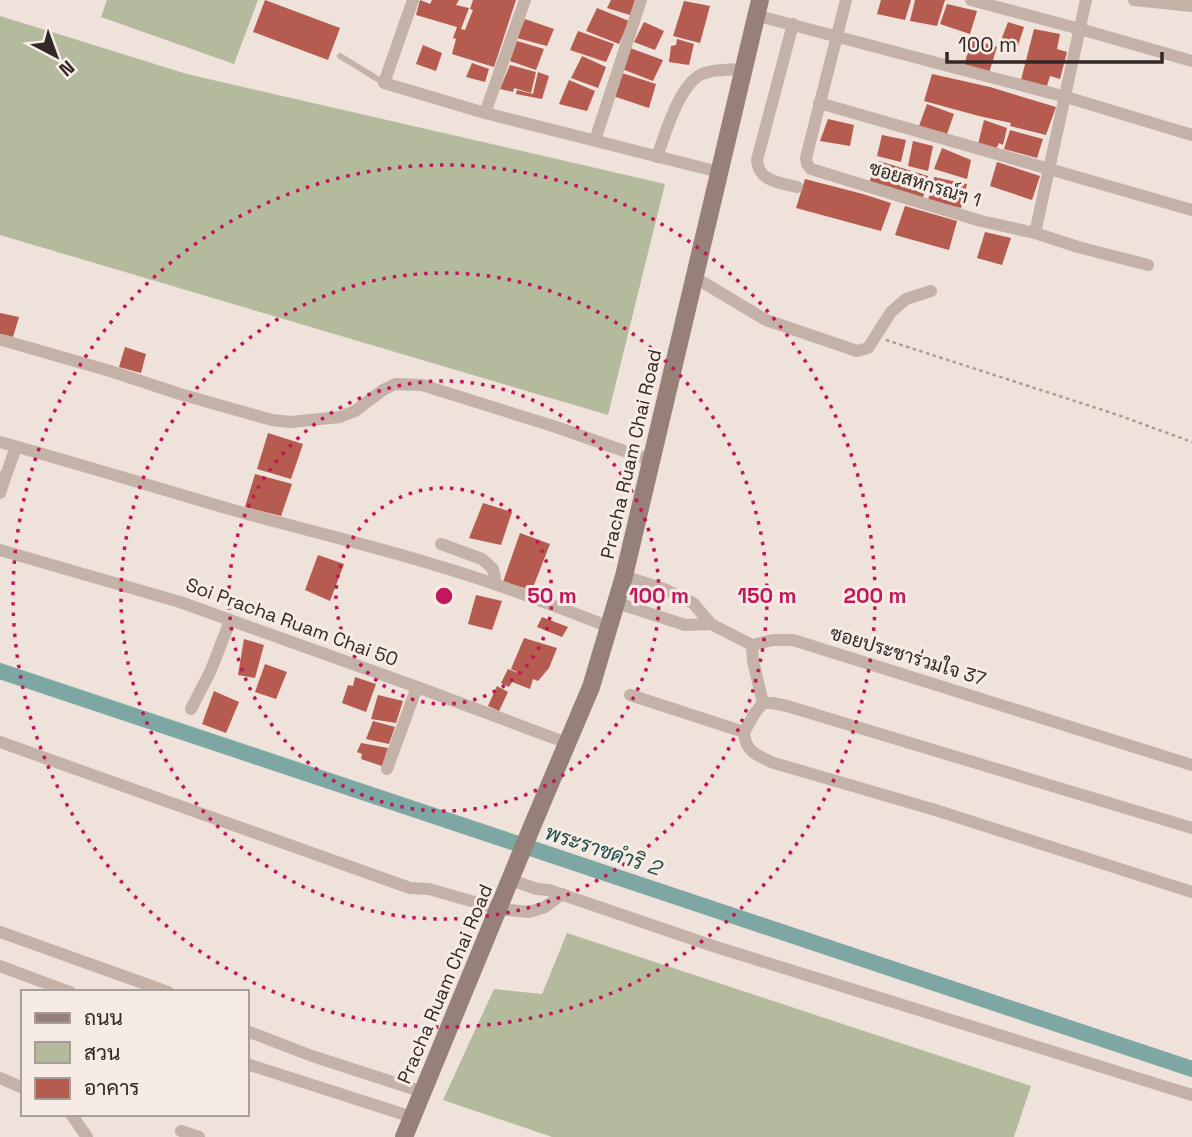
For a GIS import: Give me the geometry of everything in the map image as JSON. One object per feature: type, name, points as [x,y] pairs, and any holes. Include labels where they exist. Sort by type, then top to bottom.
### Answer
[{"type":"main road","name":"Pracha Ruam Chai Road","points":[[404,1137],[591,687],[610,627],[758,4]]},
{"type":"street","points":[[413,0],[384,83],[485,113],[719,172]]},
{"type":"street","points":[[485,113],[525,0]]},
{"type":"street","points":[[595,140],[641,0]]},
{"type":"street","points":[[846,0],[819,103],[1192,211]]},
{"type":"street","points":[[971,0],[1192,61]]},
{"type":"street","points":[[1035,233],[1086,0]]},
{"type":"street","points":[[1134,0],[1192,6]]},
{"type":"street","points":[[758,4],[793,24],[1066,97],[1192,135]]},
{"type":"street","points":[[793,24],[757,160],[757,169],[772,181],[797,187]]},
{"type":"street","points":[[657,157],[677,103],[696,78],[704,73],[743,69]]},
{"type":"street","name":"ซอยสหกรณ์ฯ 1","points":[[819,103],[806,158],[807,164],[814,171],[981,221],[1035,233],[1148,265]]},
{"type":"street","points":[[694,277],[766,320],[857,351],[868,348],[891,312],[906,299],[931,291]]},
{"type":"street","points":[[2,340],[272,420],[291,422],[340,417],[355,411],[383,390],[396,384],[422,385],[650,460]]},
{"type":"street","points":[[0,443],[242,512],[366,544],[496,584],[610,627]]},
{"type":"street","points":[[0,493],[16,447]]},
{"type":"street","points":[[441,544],[489,564],[493,569],[496,584]]},
{"type":"street","name":"Soi Pracha Ruam Chai 50","points":[[0,550],[180,602],[567,743]]},
{"type":"street","points":[[624,576],[664,589],[693,603],[711,624],[752,645],[763,703]]},
{"type":"street","points":[[617,603],[685,625],[711,624]]},
{"type":"street","points":[[191,709],[211,670],[230,621]]},
{"type":"street","name":"ซอยประชาร่วมใจ 37","points":[[752,645],[773,640],[793,640],[1192,765]]},
{"type":"street","points":[[387,769],[417,687]]},
{"type":"street","points":[[630,695],[744,732]]},
{"type":"street","points":[[1192,828],[772,702],[763,703],[744,732],[748,748],[755,755],[774,763],[932,809],[1192,892]]},
{"type":"street","points":[[0,742],[410,888],[429,889],[499,909],[529,912],[545,907],[562,894]]},
{"type":"street","points":[[513,874],[537,889],[562,894],[727,950],[1192,1095]]},
{"type":"street","points":[[0,932],[162,990]]},
{"type":"street","points":[[0,966],[65,990]]},
{"type":"street","points":[[248,1031],[312,1056],[423,1092]]},
{"type":"street","points":[[248,1063],[412,1117]]},
{"type":"street","points":[[0,1078],[21,1087]]},
{"type":"street","points":[[72,1116],[87,1137]]},
{"type":"street","points":[[181,1131],[199,1137]]},
{"type":"lane","points":[[340,56],[384,83]]},
{"type":"path","points":[[876,337],[1118,415],[1192,442]]},
{"type":"green space","points":[[107,0],[258,0],[234,64],[101,17]]},
{"type":"green space","points":[[0,16],[187,74],[665,184],[608,415],[0,235]]},
{"type":"green space","points":[[567,933],[1031,1086],[1014,1137],[552,1137],[443,1100],[494,989],[542,994]]},
{"type":"building","points":[[265,0],[340,28],[328,60],[253,32]]},
{"type":"building","points":[[420,0],[430,4],[432,0],[459,0],[456,5],[469,8],[461,29],[465,30],[473,10],[470,9],[473,0],[516,0],[494,67],[452,54],[457,27],[416,15]]},
{"type":"building","points":[[611,0],[636,0],[630,15],[607,8]]},
{"type":"building","points":[[881,0],[911,0],[905,20],[877,14]]},
{"type":"building","points":[[915,0],[945,0],[937,26],[910,21]]},
{"type":"building","points":[[684,1],[710,6],[700,43],[673,36]]},
{"type":"building","points":[[947,4],[977,11],[970,34],[940,24]]},
{"type":"building","points":[[597,8],[629,21],[619,44],[586,31]]},
{"type":"building","points":[[525,19],[554,29],[547,46],[517,38]]},
{"type":"building","points":[[644,22],[664,31],[655,50],[634,42]]},
{"type":"building","points":[[1008,22],[1024,27],[1017,49],[1000,43]]},
{"type":"building","points":[[1034,29],[1060,34],[1057,49],[1067,52],[1060,79],[1050,76],[1047,86],[1021,80]]},
{"type":"building","points":[[578,31],[614,44],[606,62],[570,50]]},
{"type":"building","points":[[677,39],[694,44],[689,65],[669,62],[671,46],[676,45]]},
{"type":"building","points":[[972,39],[997,47],[989,73],[964,65]]},
{"type":"building","points":[[517,41],[544,49],[536,70],[510,61]]},
{"type":"building","points":[[423,45],[442,53],[436,71],[416,64]]},
{"type":"building","points":[[630,48],[663,60],[653,81],[622,69]]},
{"type":"building","points":[[582,56],[606,67],[598,88],[571,78]]},
{"type":"building","points":[[472,63],[489,69],[485,82],[466,77]]},
{"type":"building","points":[[510,65],[536,72],[531,93],[514,88],[513,92],[500,89]]},
{"type":"building","points":[[538,72],[549,76],[542,99],[516,94],[517,90],[533,94]]},
{"type":"building","points":[[622,73],[656,84],[649,108],[613,96]]},
{"type":"building","points":[[932,74],[990,87],[1056,107],[1046,135],[1010,126],[1011,123],[924,101]]},
{"type":"building","points":[[569,80],[595,91],[587,111],[559,104]]},
{"type":"building","points":[[927,104],[954,114],[947,134],[919,126]]},
{"type":"building","points":[[828,119],[854,125],[850,146],[820,141]]},
{"type":"building","points":[[984,120],[1007,128],[1003,145],[999,143],[996,149],[978,144]]},
{"type":"building","points":[[1010,130],[1043,139],[1037,158],[1004,149]]},
{"type":"building","points":[[882,135],[906,140],[901,162],[877,156]]},
{"type":"building","points":[[913,141],[933,146],[928,171],[908,166]]},
{"type":"building","points":[[942,148],[971,160],[967,179],[934,169]]},
{"type":"building","points":[[879,161],[928,176],[923,198],[869,182]]},
{"type":"building","points":[[997,162],[1040,176],[1032,200],[990,186]]},
{"type":"building","points":[[934,177],[967,184],[961,208],[928,200]]},
{"type":"building","points":[[805,179],[891,203],[881,231],[796,208]]},
{"type":"building","points":[[905,206],[957,221],[949,250],[895,235]]},
{"type":"building","points":[[985,232],[1011,238],[1002,265],[977,258]]},
{"type":"building","points":[[0,313],[19,317],[13,337],[0,334]]},
{"type":"building","points":[[125,347],[146,354],[141,373],[119,367]]},
{"type":"building","points":[[268,433],[303,444],[291,479],[257,469]]},
{"type":"building","points":[[255,474],[292,484],[281,516],[245,507]]},
{"type":"building","points":[[483,503],[512,512],[501,545],[469,538]]},
{"type":"building","points":[[520,533],[550,544],[532,590],[503,582]]},
{"type":"building","points":[[318,555],[344,564],[330,601],[305,590]]},
{"type":"building","points":[[476,595],[502,601],[492,630],[468,624]]},
{"type":"building","points":[[542,617],[568,627],[562,637],[537,627]]},
{"type":"building","points":[[524,638],[557,648],[549,668],[538,681],[533,679],[530,689],[512,682],[509,687],[501,683],[508,669],[521,674],[511,669]]},
{"type":"building","points":[[244,639],[264,645],[255,678],[238,675]]},
{"type":"building","points":[[265,664],[287,672],[276,699],[255,692]]},
{"type":"building","points":[[355,677],[376,684],[366,712],[342,703],[348,685],[353,686]]},
{"type":"building","points":[[497,686],[508,692],[499,711],[488,706]]},
{"type":"building","points":[[214,691],[239,702],[226,733],[202,724]]},
{"type":"building","points":[[378,695],[403,701],[396,723],[371,719]]},
{"type":"building","points":[[373,721],[395,727],[389,744],[366,739]]},
{"type":"building","points":[[361,743],[388,748],[382,766],[361,759],[362,754],[357,752]]},
{"type":"waterway","name":"พระราชดำริ 2","points":[[0,671],[1192,1069]]}]
